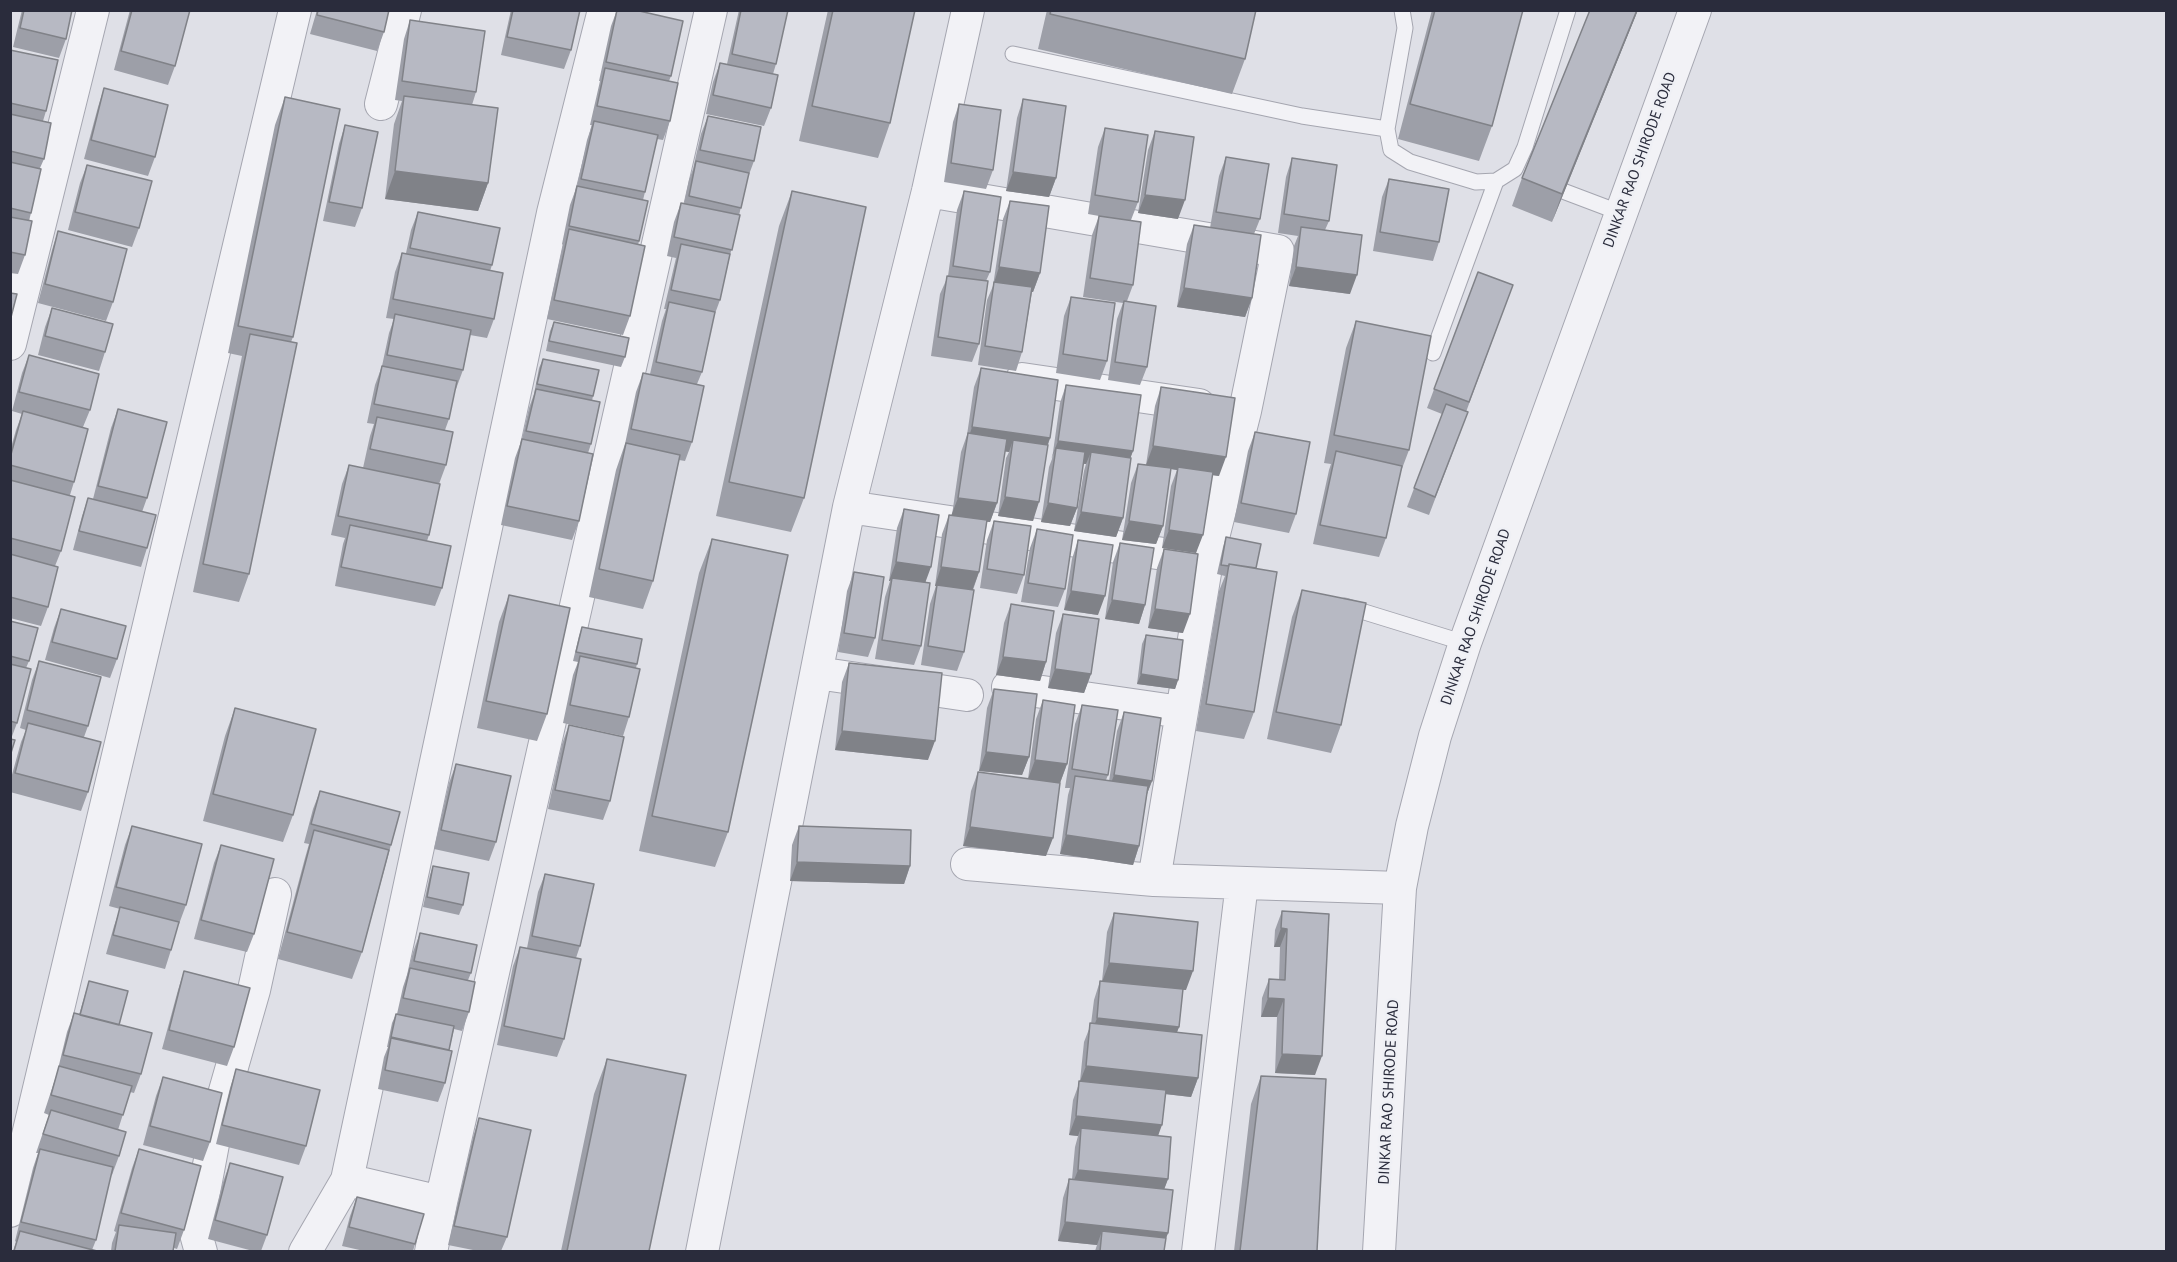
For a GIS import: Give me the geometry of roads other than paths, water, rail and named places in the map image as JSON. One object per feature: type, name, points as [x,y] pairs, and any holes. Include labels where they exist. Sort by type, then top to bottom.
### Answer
[{"type":"street","points":[[10,344],[93,10]]},
{"type":"street","points":[[10,1211],[295,10]]},
{"type":"street","points":[[381,104],[405,10]]},
{"type":"street","points":[[305,1251],[347,1180],[553,213],[604,10]]},
{"type":"street","points":[[431,1251],[711,10]]},
{"type":"street","points":[[702,1251],[849,507],[928,191],[968,10]]},
{"type":"street","name":"DINKAR RAO SHIRODE ROAD","points":[[1379,1251],[1400,888],[1412,826],[1435,735],[1465,643],[1695,10]]},
{"type":"street","points":[[928,191],[1278,251],[1245,411],[1207,561],[1154,880]]},
{"type":"street","points":[[1023,379],[1245,411]]},
{"type":"street","points":[[849,507],[1207,561]]},
{"type":"street","points":[[817,673],[968,695]]},
{"type":"street","points":[[1008,687],[1181,712]]},
{"type":"street","points":[[967,864],[1154,880],[1400,888]]},
{"type":"street","points":[[1198,1251],[1242,883]]},
{"type":"street","points":[[201,1251],[196,1234],[219,1112],[254,990],[275,894]]},
{"type":"street","points":[[347,1180],[441,1202]]},
{"type":"lane","points":[[1402,10],[1405,28],[1387,129],[1391,150],[1410,162],[1476,182],[1496,181],[1515,169],[1525,147],[1568,10]]},
{"type":"lane","points":[[1013,54],[1302,116],[1387,129]]},
{"type":"lane","points":[[1433,353],[1496,181]]},
{"type":"lane","points":[[1547,185],[1621,213]]},
{"type":"lane","points":[[1332,602],[1465,643]]}]
